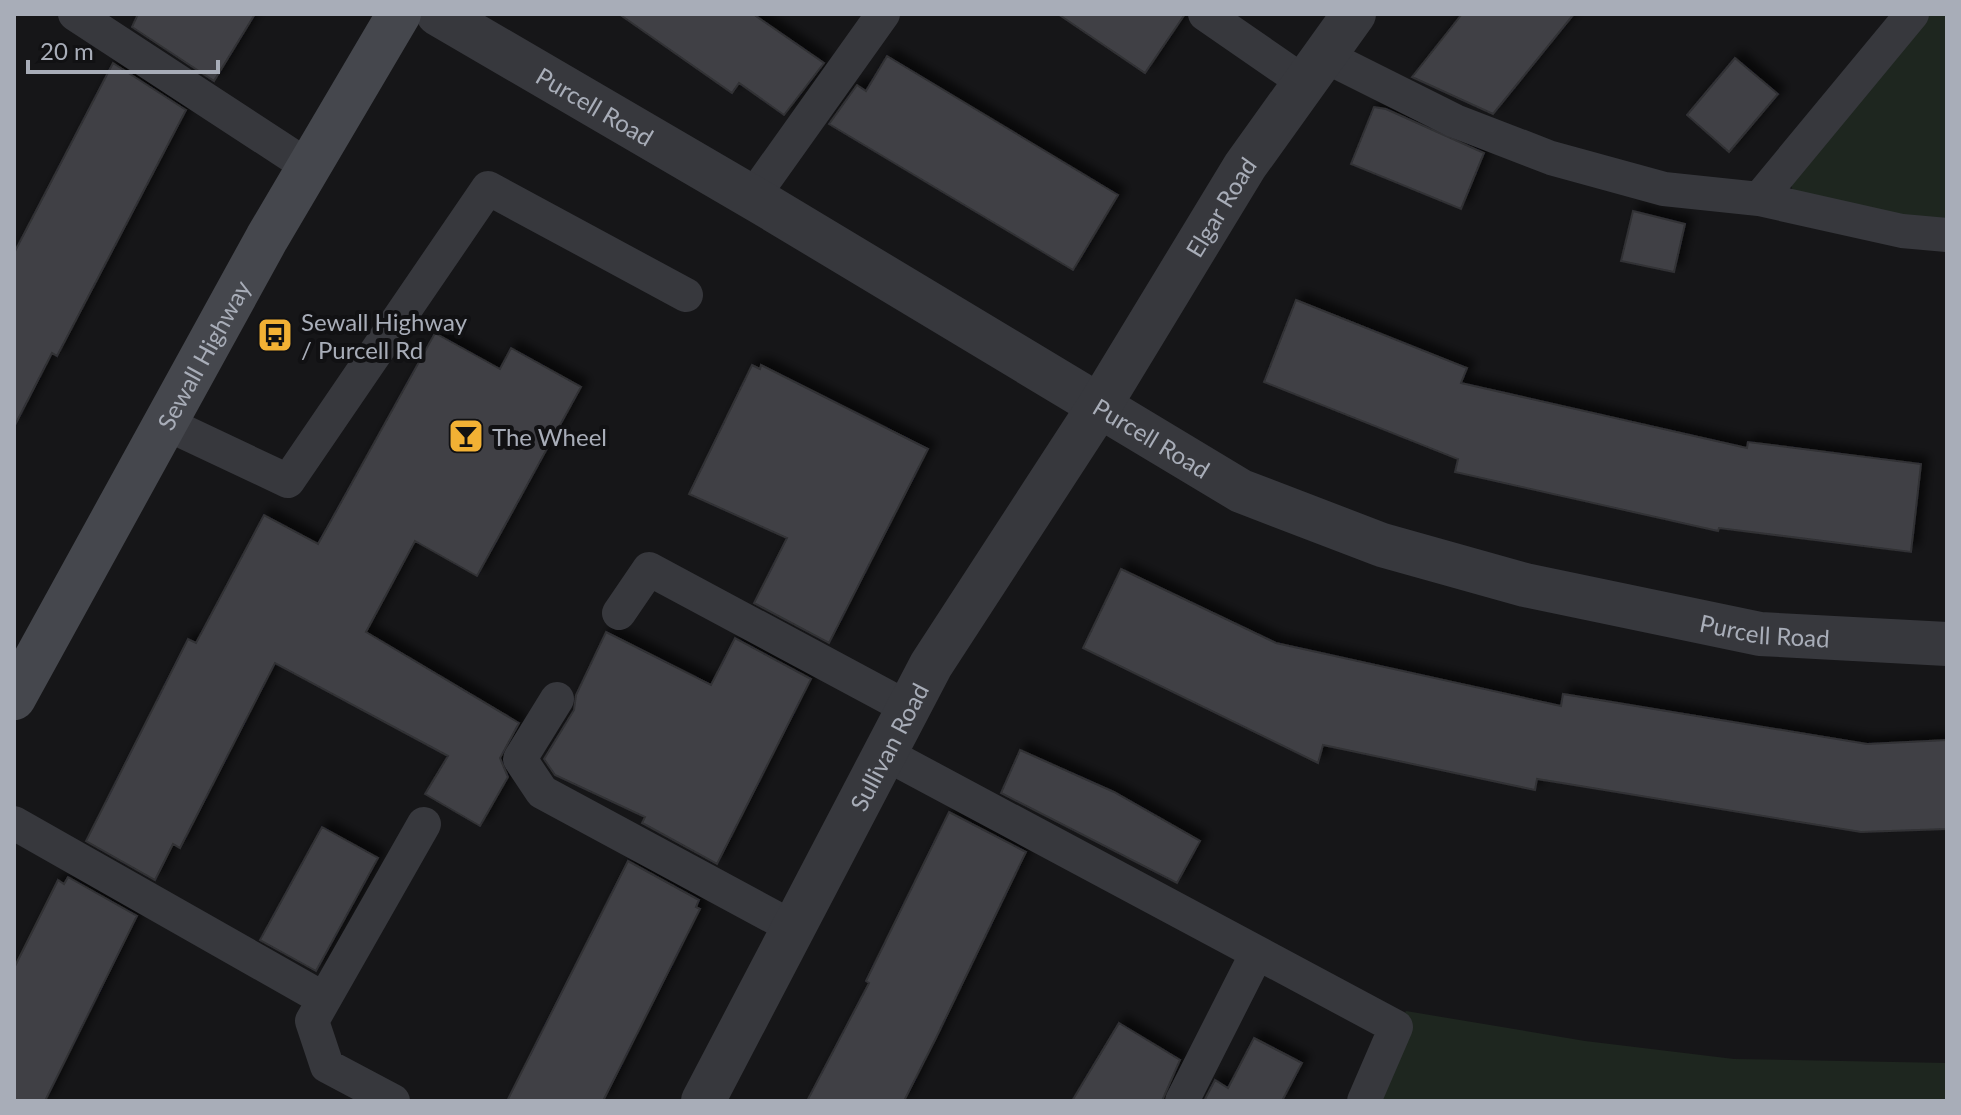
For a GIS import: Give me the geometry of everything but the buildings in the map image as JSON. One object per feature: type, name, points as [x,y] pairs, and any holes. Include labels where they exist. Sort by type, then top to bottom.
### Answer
[{"type":"street","name":"Sewall Highway","points":[[14,698],[309,167],[399,14]]},
{"type":"street","name":"Purcell Road","points":[[438,14],[1241,491],[1382,545],[1525,585],[1760,634],[1947,644]]},
{"type":"street","name":"Elgar Road","points":[[1098,408],[1245,166],[1354,14]]},
{"type":"street","name":"Sullivan Road","points":[[703,1101],[931,665],[1098,408]]},
{"type":"lane","points":[[75,14],[309,167]]},
{"type":"lane","points":[[752,198],[883,14]]},
{"type":"lane","points":[[1205,14],[1315,70],[1551,158],[1664,189],[1759,199],[1902,231],[1947,235]]},
{"type":"lane","points":[[1759,199],[1912,14]]},
{"type":"lane","points":[[165,423],[288,481],[488,188],[686,295]]},
{"type":"lane","points":[[619,613],[649,569],[908,708]]},
{"type":"lane","points":[[557,699],[520,759],[542,792],[792,927]]},
{"type":"lane","points":[[884,753],[1396,1027],[1364,1101]]},
{"type":"lane","points":[[14,823],[324,999]]},
{"type":"lane","points":[[393,1101],[327,1066],[312,1021],[424,824]]},
{"type":"lane","points":[[1182,1101],[1257,953]]},
{"type":"shaded area","points":[[1918,14],[1947,14],[1947,226],[1796,207],[1789,175]]},
{"type":"shaded area","points":[[1406,1011],[1585,1041],[1734,1059],[1947,1063],[1947,1101],[1358,1101]]},
{"type":"place","name":"Sewall Highway / Purcell Rd","points":[[275,335]]},
{"type":"place","name":"The Wheel","points":[[466,436]]}]
